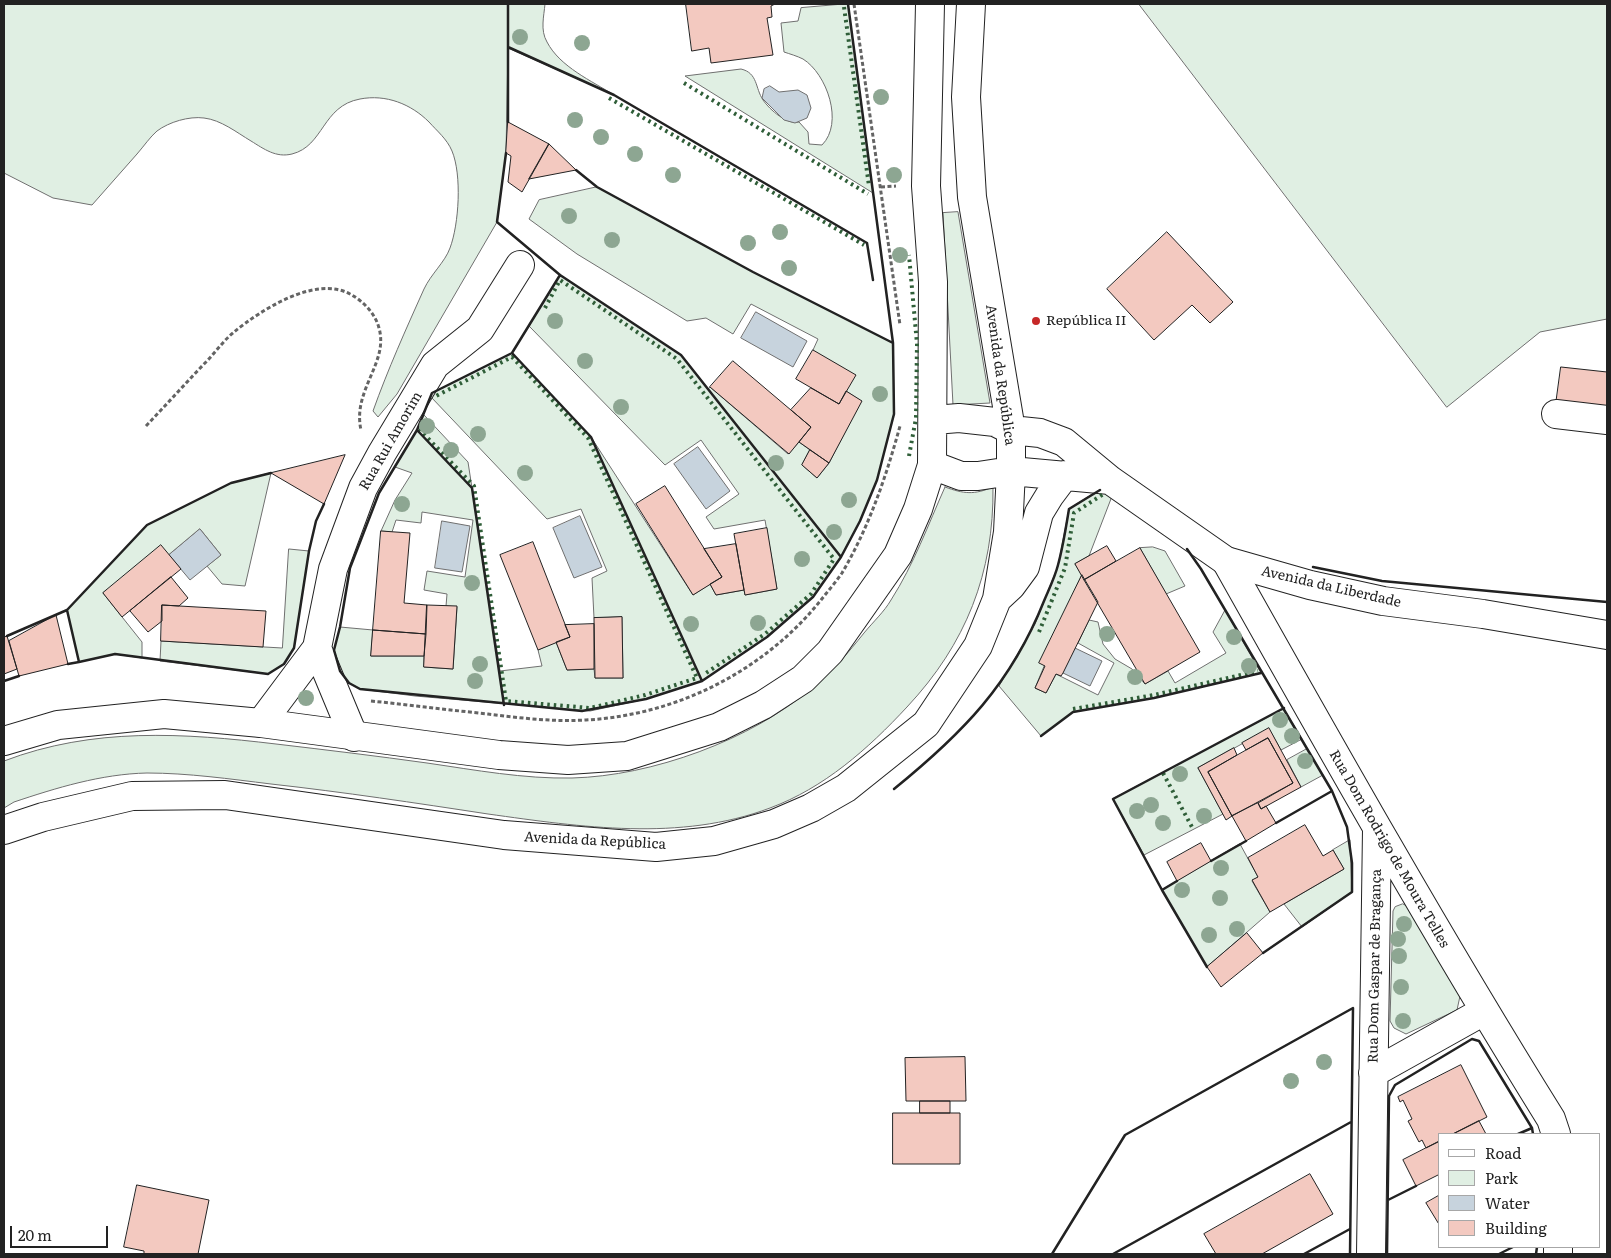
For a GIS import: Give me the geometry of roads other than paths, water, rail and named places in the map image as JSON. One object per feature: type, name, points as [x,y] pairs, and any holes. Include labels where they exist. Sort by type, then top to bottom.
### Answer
[{"type":"main road","points":[[4,741],[58,725],[164,714],[261,723],[498,755],[568,760],[627,756],[719,727],[763,705],[803,679],[830,652],[898,556],[918,509],[932,465],[934,420],[933,282],[926,186],[930,4]]},
{"type":"main road","name":"Avenida da República","points":[[4,830],[43,817],[132,796],[224,795],[530,838],[656,846],[714,842],[774,824],[811,808],[846,788],[926,724],[978,646],[997,599],[1008,532],[1012,470],[1011,430],[972,197],[966,97],[971,4]]},
{"type":"main road","name":"Rua Rui Amorim","points":[[261,723],[317,648],[333,569],[363,488],[382,453],[435,365],[480,329],[520,265]]},
{"type":"main road","points":[[1556,414],[1607,420]]},
{"type":"main road","name":"Avenida da Liberdade","points":[[934,420],[959,418],[995,422],[1011,430],[1040,433],[1064,442],[1110,480],[1226,561],[1310,585],[1383,601],[1483,614],[1607,635]]},
{"type":"main road","points":[[932,465],[961,476],[978,476],[1012,470],[1039,475],[1065,475],[1110,480]]},
{"type":"main road","points":[[997,599],[1011,586],[1025,567],[1039,513],[1065,475]]},
{"type":"main road","name":"Rua Dom Rodrigo de Moura Telles","points":[[1226,561],[1377,829],[1484,1012],[1551,1119],[1556,1133]]},
{"type":"main road","points":[[317,648],[354,737]]},
{"type":"main road","name":"Rua Dom Gaspar de Bragança","points":[[1371,1254],[1377,829]]},
{"type":"main road","name":"Rua Dom Gaspar de Bragança","points":[[1373,1073],[1484,1012]]},
{"type":"water","points":[[770,86],[779,92],[798,90],[807,95],[811,108],[807,118],[795,123],[784,120],[762,98],[764,89]]},
{"type":"water","points":[[756,312],[807,341],[793,367],[741,338]]},
{"type":"water","points":[[698,447],[730,491],[706,509],[674,464]]},
{"type":"water","points":[[580,516],[602,567],[574,578],[553,528]]},
{"type":"water","points":[[442,521],[470,526],[462,572],[435,568]]},
{"type":"water","points":[[200,529],[221,555],[190,580],[169,555]]},
{"type":"water","points":[[1075,648],[1102,661],[1090,686],[1063,673]]},
{"type":"place","name":"República II","points":[[1036,321]]}]
